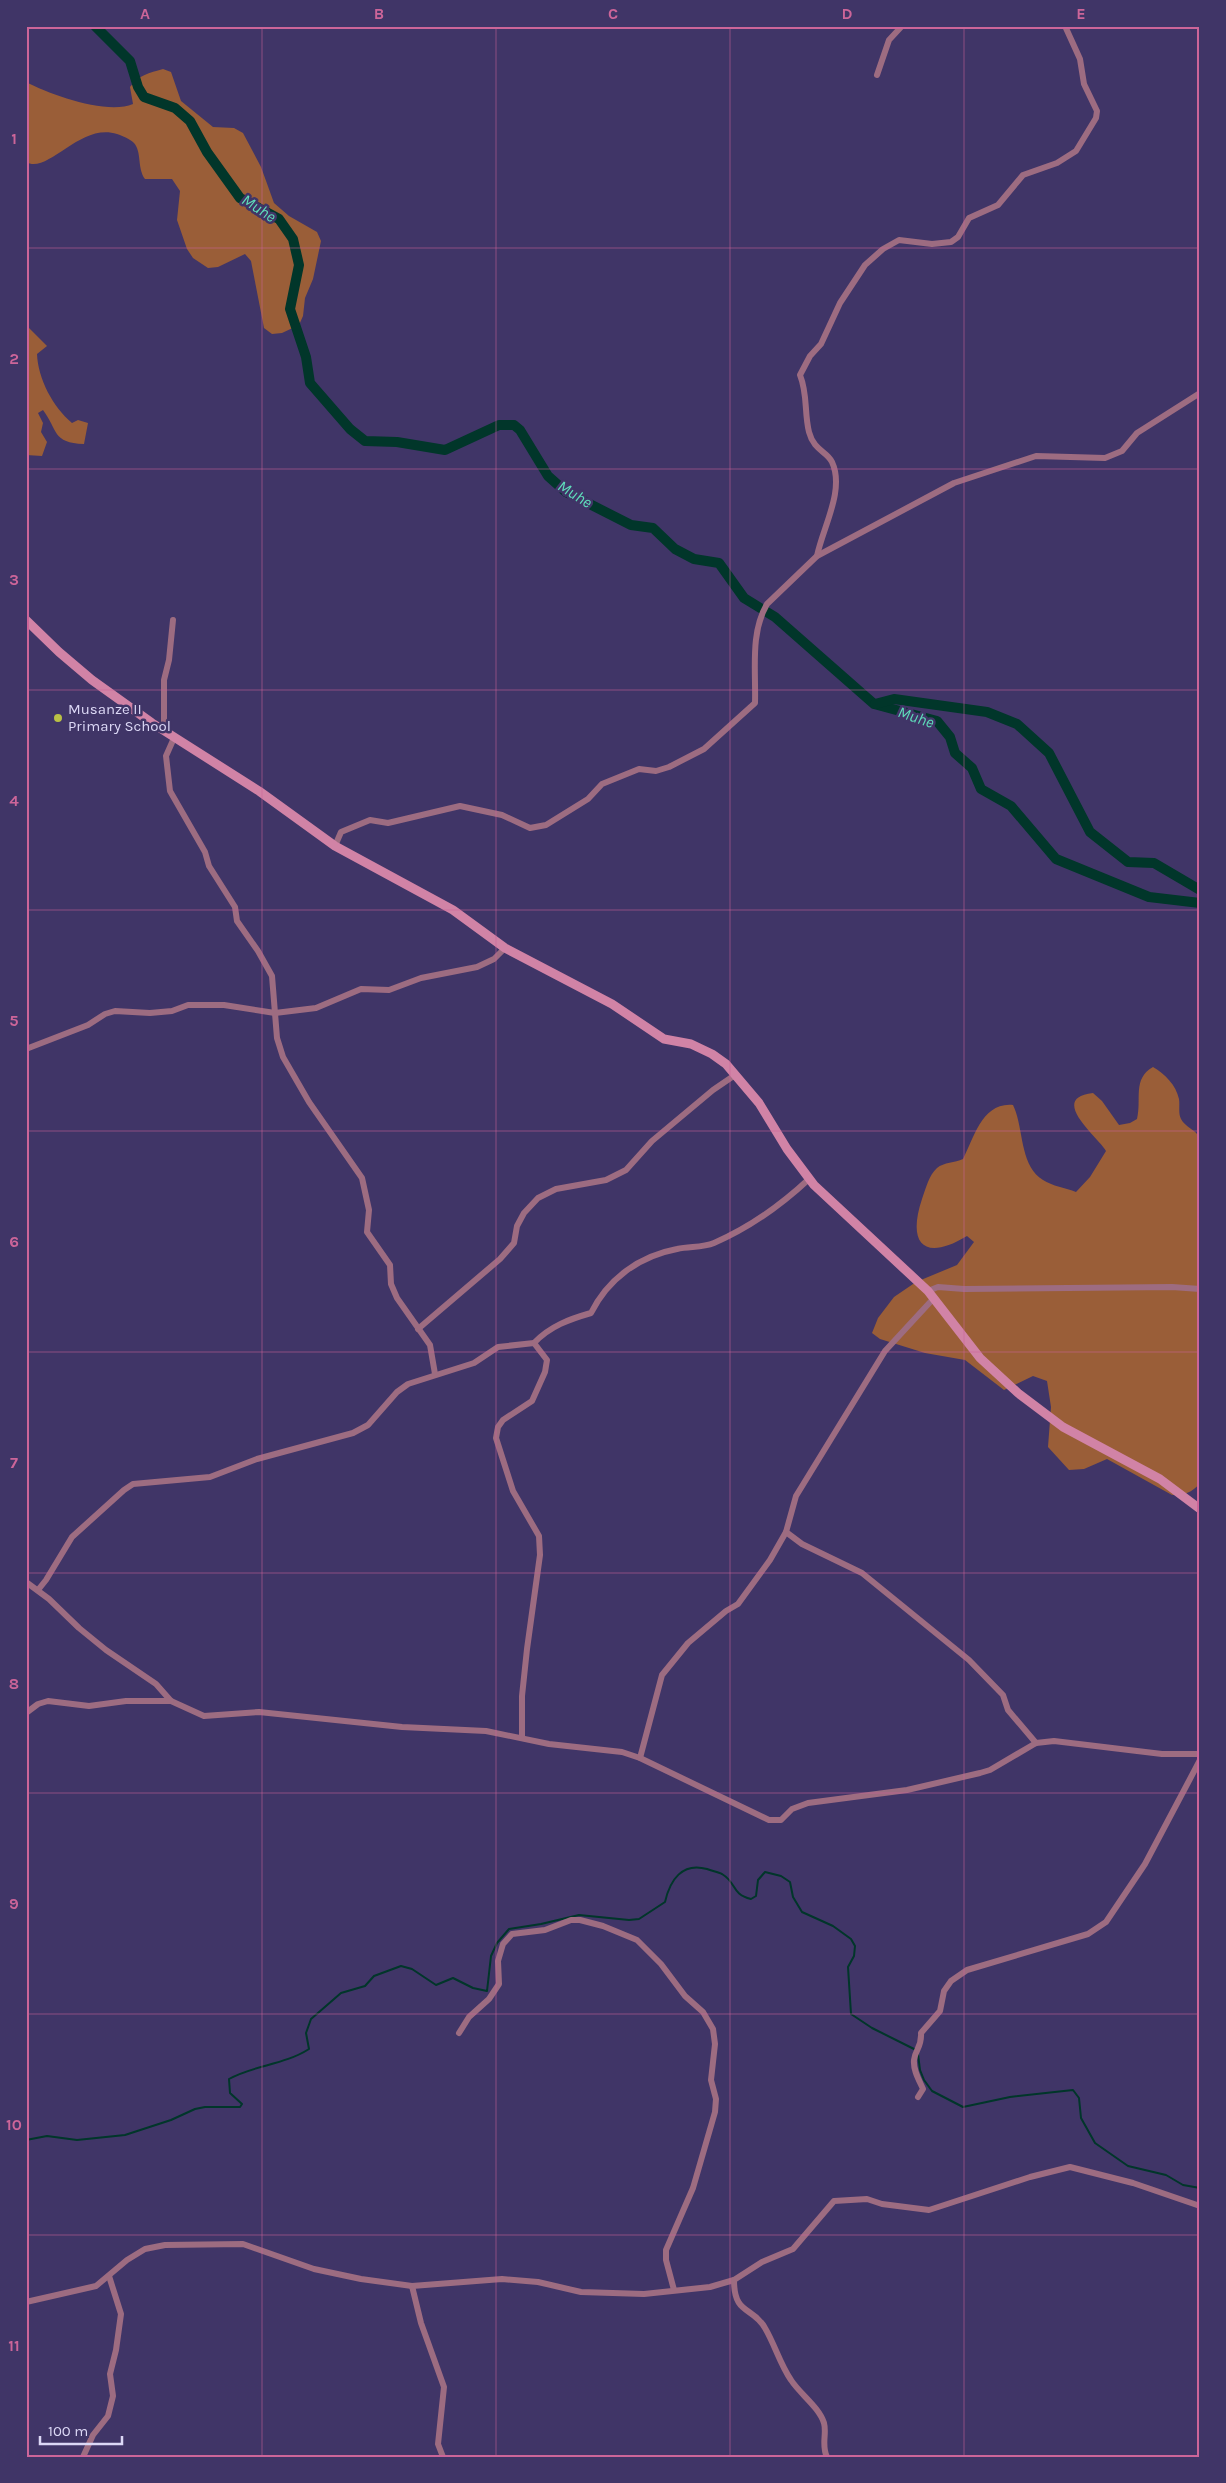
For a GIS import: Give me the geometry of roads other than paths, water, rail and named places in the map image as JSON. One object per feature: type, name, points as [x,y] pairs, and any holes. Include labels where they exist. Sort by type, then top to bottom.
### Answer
[{"type":"main road","points":[[27,621],[92,680],[174,738],[222,766],[335,846],[453,910],[505,948],[612,1004],[664,1039],[691,1044],[712,1054],[736,1075],[759,1103],[809,1179],[928,1292],[980,1358],[1018,1393],[1063,1427],[1160,1480],[1200,1509]]},
{"type":"street","points":[[877,75],[889,40],[902,26]]},
{"type":"street","points":[[817,556],[837,482],[831,460],[817,449],[810,435],[805,413],[807,391],[800,375],[810,356],[821,344],[840,303],[865,266],[883,249],[899,240],[932,244],[951,242],[958,237],[968,218],[998,205],[1023,176],[1057,163],[1076,151],[1096,118],[1097,111],[1087,93],[1083,67],[1065,26]]},
{"type":"street","points":[[335,846],[341,832],[370,820],[388,822],[460,806],[502,815],[530,828],[546,825],[588,799],[602,784],[639,769],[656,771],[668,767],[704,749],[755,703],[756,628],[767,604],[817,556],[954,483],[1036,456],[1105,458],[1122,451],[1137,433],[1200,393]]},
{"type":"street","points":[[164,730],[164,680],[169,660],[173,620]]},
{"type":"street","points":[[174,738],[166,756],[170,791],[205,852],[209,866],[235,907],[237,921],[258,951],[272,976],[277,1038],[292,1074],[362,1178],[369,1210],[367,1232],[390,1265],[391,1284],[430,1345],[435,1374]]},
{"type":"street","points":[[26,1048],[88,1025],[105,1014],[115,1011],[150,1013],[172,1011],[188,1005],[224,1005],[275,1013],[316,1008],[361,989],[389,990],[421,978],[477,967],[494,959],[505,948]]},
{"type":"street","points":[[418,1329],[500,1259],[514,1243],[517,1226],[524,1213],[538,1198],[556,1190],[606,1180],[626,1170],[652,1141],[713,1090],[736,1075]]},
{"type":"street","points":[[38,1590],[72,1537],[133,1484],[210,1477],[257,1459],[353,1433],[368,1425],[397,1392],[408,1384],[474,1363],[498,1347],[534,1343],[543,1333],[565,1321],[591,1313],[601,1294],[637,1262],[676,1249],[713,1244],[760,1220],[782,1205],[809,1179]]},
{"type":"street","points":[[928,1292],[938,1287],[964,1289],[1162,1287],[1200,1289]]},
{"type":"street","points":[[640,1758],[662,1675],[688,1643],[738,1604],[770,1560],[786,1532],[796,1496],[885,1351],[934,1300]]},
{"type":"street","points":[[522,1738],[522,1696],[540,1555],[539,1536],[513,1491],[496,1438],[498,1428],[503,1420],[532,1401],[546,1372],[547,1360],[534,1343]]},
{"type":"street","points":[[786,1532],[802,1544],[862,1573],[970,1660],[1003,1695],[1008,1710],[1036,1742]]},
{"type":"street","points":[[26,1582],[38,1590],[86,1634],[156,1684],[171,1701],[204,1716],[259,1712],[402,1727],[486,1732],[622,1752],[640,1758],[770,1820],[781,1820],[792,1809],[808,1802],[906,1790],[985,1772],[1036,1742],[1054,1742],[1162,1754],[1200,1754]]},
{"type":"street","points":[[26,1713],[38,1704],[48,1701],[89,1706],[126,1701],[171,1701]]},
{"type":"street","points":[[918,2097],[923,2088],[915,2072],[914,2059],[922,2043],[921,2033],[940,2011],[944,1991],[951,1981],[967,1970],[1088,1934],[1106,1922],[1145,1864],[1200,1760]]},
{"type":"street","points":[[459,2033],[469,2017],[488,1999],[499,1984],[498,1961],[503,1944],[512,1934],[545,1930],[571,1920],[602,1926],[637,1940],[661,1964],[685,1996],[703,2012],[713,2029],[716,2044],[711,2080],[716,2106],[693,2188],[666,2250],[666,2260],[674,2290]]},
{"type":"street","points":[[26,2302],[96,2286],[127,2260],[144,2249],[164,2245],[243,2244],[314,2269],[360,2279],[412,2286],[502,2279],[538,2282],[581,2292],[644,2294],[710,2287],[734,2280],[762,2262],[793,2249],[831,2204],[840,2200],[868,2199],[882,2204],[929,2210],[1030,2177],[1070,2167],[1133,2183],[1200,2206]]},
{"type":"street","points":[[83,2457],[93,2435],[108,2416],[113,2396],[110,2374],[121,2314],[109,2276]]},
{"type":"street","points":[[734,2280],[737,2301],[762,2324],[787,2374],[824,2422],[824,2449],[826,2457]]},
{"type":"street","points":[[412,2286],[421,2323],[444,2387],[438,2444],[443,2457]]},
{"type":"waterway","name":"Muhe","points":[[95,26],[130,61],[138,87],[144,97],[175,108],[190,121],[207,152],[240,198],[279,219],[293,239],[299,265],[290,309],[306,357],[310,383],[350,429],[365,441],[397,442],[445,450],[499,425],[514,425],[520,430],[548,476],[566,492],[631,525],[653,528],[675,549],[694,559],[719,563],[744,598],[775,617],[874,704],[937,721],[950,737],[955,753],[972,768],[981,789],[1011,806],[1056,859],[1149,897],[1200,903]]},
{"type":"waterway","points":[[875,704],[894,699],[987,712],[1017,724],[1049,753],[1090,832],[1128,862],[1154,863],[1200,890]]},
{"type":"waterway","points":[[26,2140],[47,2136],[77,2140],[125,2135],[171,2120],[195,2109],[205,2107],[240,2107],[242,2104],[230,2093],[229,2079],[309,2049],[306,2033],[311,2019],[341,1993],[365,1986],[374,1976],[401,1966],[412,1969],[436,1985],[453,1978],[473,1988],[487,1991],[491,1956],[497,1943],[509,1929],[579,1915],[629,1920],[639,1919],[665,1902],[674,1880],[684,1871],[691,1868],[707,1869],[722,1874],[727,1877],[740,1894],[751,1899],[756,1896],[758,1880],[765,1872],[781,1876],[790,1882],[793,1897],[802,1912],[833,1926],[851,1939],[855,1946],[854,1956],[848,1967],[851,2014],[872,2028],[916,2050]]},
{"type":"waterway","points":[[918,2054],[920,2070],[932,2091],[963,2107],[1010,2097],[1073,2090],[1079,2098],[1081,2118],[1095,2143],[1128,2166],[1166,2175],[1183,2185],[1200,2188]]},
{"type":"place","name":"Musanze II Primary School","points":[[58,718]]}]
